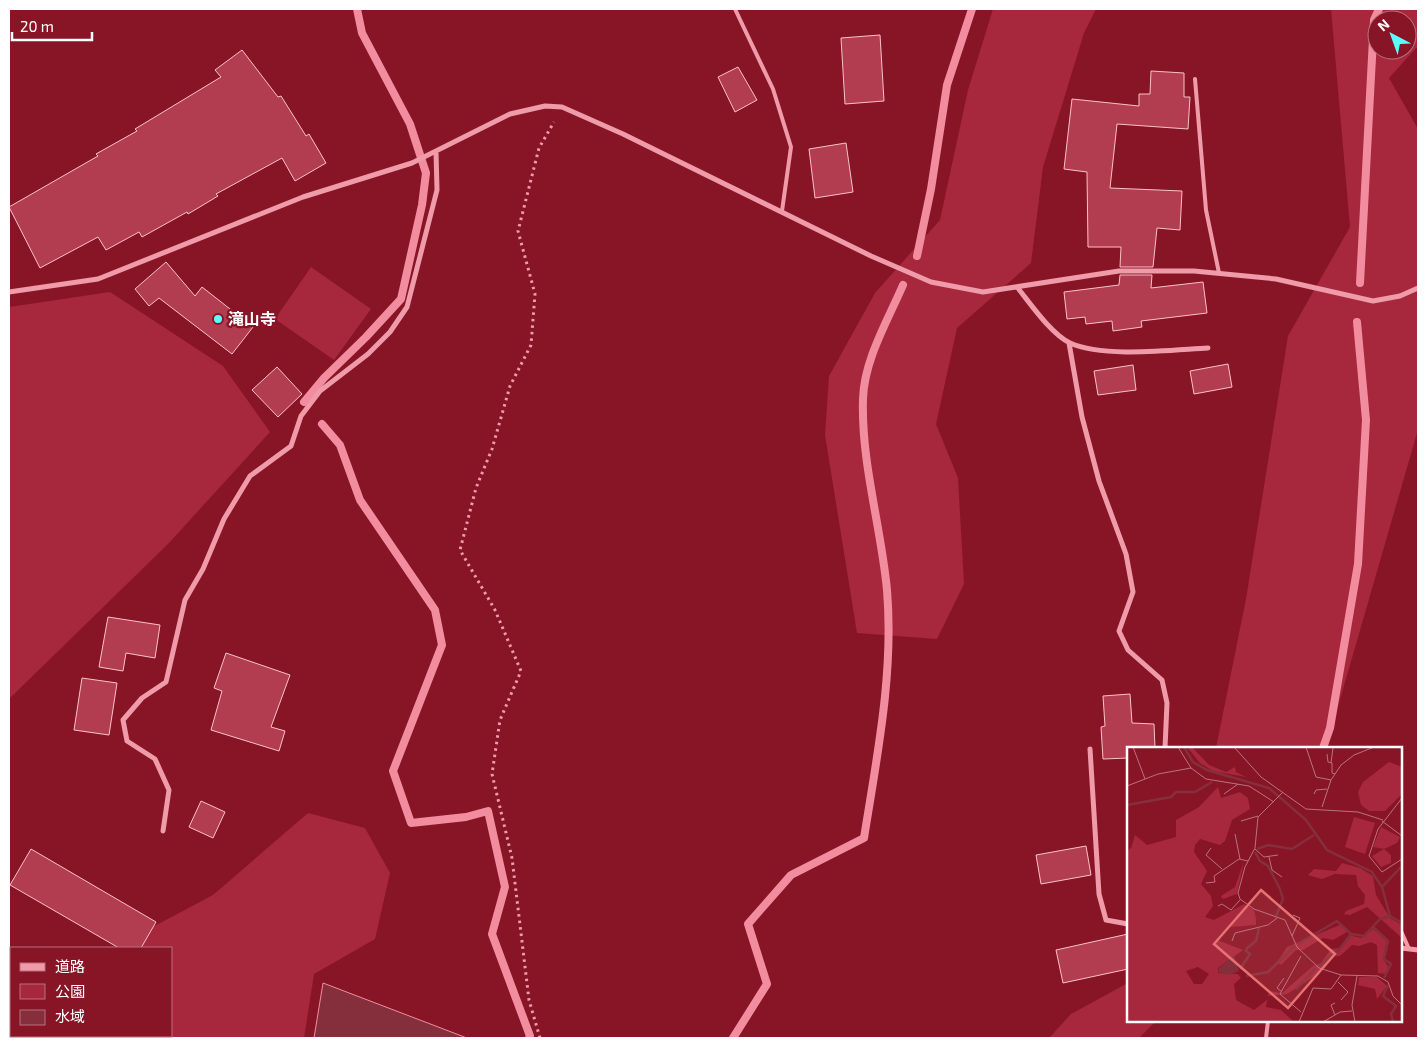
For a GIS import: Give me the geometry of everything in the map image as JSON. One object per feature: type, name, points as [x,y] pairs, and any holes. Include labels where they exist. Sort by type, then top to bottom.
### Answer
[{"type":"street","points":[[9,292],[98,279],[303,196],[412,163],[510,114],[545,106],[562,108],[624,134],[871,256],[931,282],[982,292],[1119,271],[1194,271],[1276,279],[1372,301],[1400,296],[1418,288]]},
{"type":"street","points":[[162,831],[169,790],[155,759],[128,740],[124,720],[142,698],[166,682],[184,600],[203,569],[224,519],[250,476],[291,446],[301,416],[320,391],[368,354],[390,332],[407,307],[436,190],[436,151]]},
{"type":"street","points":[[1017,288],[1049,326],[1069,343],[1114,352],[1208,348]]},
{"type":"street","points":[[1069,343],[1082,417],[1099,481],[1126,554],[1133,592],[1119,631],[1128,650],[1162,680],[1167,703],[1165,747]]},
{"type":"street","points":[[1090,749],[1099,894],[1106,920],[1127,924]]},
{"type":"street","points":[[1402,948],[1418,950]]},
{"type":"lane","points":[[735,9],[773,89],[791,147],[782,211]]},
{"type":"lane","points":[[1195,79],[1206,210],[1219,273]]},
{"type":"lane","points":[[1402,933],[1409,949]]},
{"type":"lane","points":[[1266,1038],[1268,1022]]},
{"type":"path","points":[[540,1038],[529,1000],[512,858],[492,774],[500,720],[521,671],[495,610],[460,550],[476,488],[492,449],[510,386],[531,345],[535,294],[518,231],[539,148],[562,108]]},
{"type":"green space","points":[[993,9],[1096,9],[1084,33],[1043,167],[1031,263],[957,328],[936,424],[958,478],[964,584],[937,639],[857,633],[825,435],[829,376],[875,293],[940,220],[968,90]]},
{"type":"green space","points":[[1331,9],[1418,9],[1417,47],[1417,10],[1367,10],[1367,60],[1405,60],[1389,78],[1418,129],[1417,433],[1326,747],[1216,747],[1246,599],[1288,336],[1350,227]]},
{"type":"green space","points":[[311,267],[371,309],[334,360],[275,319]]},
{"type":"green space","points":[[110,292],[223,366],[270,432],[169,543],[9,699],[9,307]]},
{"type":"green space","points":[[308,813],[365,828],[390,873],[375,939],[314,974],[304,1038],[9,1038],[9,970],[10,1037],[172,1037],[172,947],[115,947],[213,895]]},
{"type":"green space","points":[[1127,984],[1127,1022],[1155,1022],[1139,1038],[1049,1038],[1071,1014]]},
{"type":"water","points":[[323,983],[467,1038],[314,1038]]},
{"type":"building","points":[[880,35],[884,101],[845,104],[841,38]]},
{"type":"building","points":[[242,50],[278,97],[281,96],[306,136],[309,134],[326,163],[295,181],[282,158],[216,194],[218,196],[188,214],[187,212],[142,237],[139,232],[106,250],[98,237],[40,268],[9,207],[98,156],[96,154],[137,131],[135,129],[221,77],[215,70]]},
{"type":"building","points":[[738,67],[757,100],[735,112],[718,77]]},
{"type":"building","points":[[1151,71],[1184,73],[1184,97],[1190,97],[1188,129],[1117,124],[1110,188],[1182,191],[1180,230],[1157,228],[1153,267],[1120,267],[1121,247],[1088,247],[1087,172],[1064,169],[1072,99],[1139,106],[1139,94],[1150,94]]},
{"type":"building","points":[[846,143],[853,192],[815,198],[809,149]]},
{"type":"building","points":[[166,262],[195,296],[202,287],[253,327],[232,354],[159,298],[149,306],[135,289]]},
{"type":"building","points":[[1120,275],[1152,275],[1151,288],[1203,282],[1207,313],[1141,321],[1142,327],[1113,331],[1112,321],[1086,324],[1085,317],[1067,319],[1064,292],[1119,285]]},
{"type":"building","points":[[1228,364],[1232,387],[1194,394],[1190,371]]},
{"type":"building","points":[[1133,365],[1136,390],[1098,395],[1094,371]]},
{"type":"building","points":[[277,367],[302,394],[278,417],[252,390]]},
{"type":"building","points":[[108,617],[160,625],[155,658],[126,653],[123,671],[99,667]]},
{"type":"building","points":[[226,653],[290,675],[271,727],[285,731],[279,751],[211,730],[222,691],[214,688]]},
{"type":"building","points":[[82,678],[117,683],[109,735],[74,730]]},
{"type":"building","points":[[1130,694],[1132,723],[1154,724],[1155,747],[1127,747],[1127,758],[1103,759],[1101,727],[1105,726],[1103,696]]},
{"type":"building","points":[[201,801],[225,812],[213,838],[189,827]]},
{"type":"building","points":[[1086,846],[1091,875],[1041,884],[1036,855]]},
{"type":"building","points":[[31,849],[156,922],[142,947],[117,947],[10,885]]},
{"type":"building","points":[[1127,934],[1127,969],[1063,983],[1056,950]]},
{"type":"waterway","points":[[304,402],[324,378],[401,299],[422,205],[426,173],[410,124],[362,33],[357,9]]},
{"type":"waterway","points":[[917,256],[931,189],[947,85],[972,9]]},
{"type":"waterway","points":[[1360,283],[1374,20],[1379,9]]},
{"type":"waterway","points":[[733,1038],[767,984],[748,924],[791,875],[864,838],[883,714],[889,621],[884,566],[865,447],[863,423],[864,384],[872,355],[903,285]]},
{"type":"waterway","points":[[1323,747],[1330,728],[1358,564],[1366,420],[1357,322]]},
{"type":"waterway","points":[[322,424],[340,445],[360,500],[435,610],[442,645],[393,771],[411,823],[466,817],[488,811],[505,887],[492,934],[530,1036],[529,1038]]},
{"type":"place","name":"滝山寺","points":[[218,319]]}]
